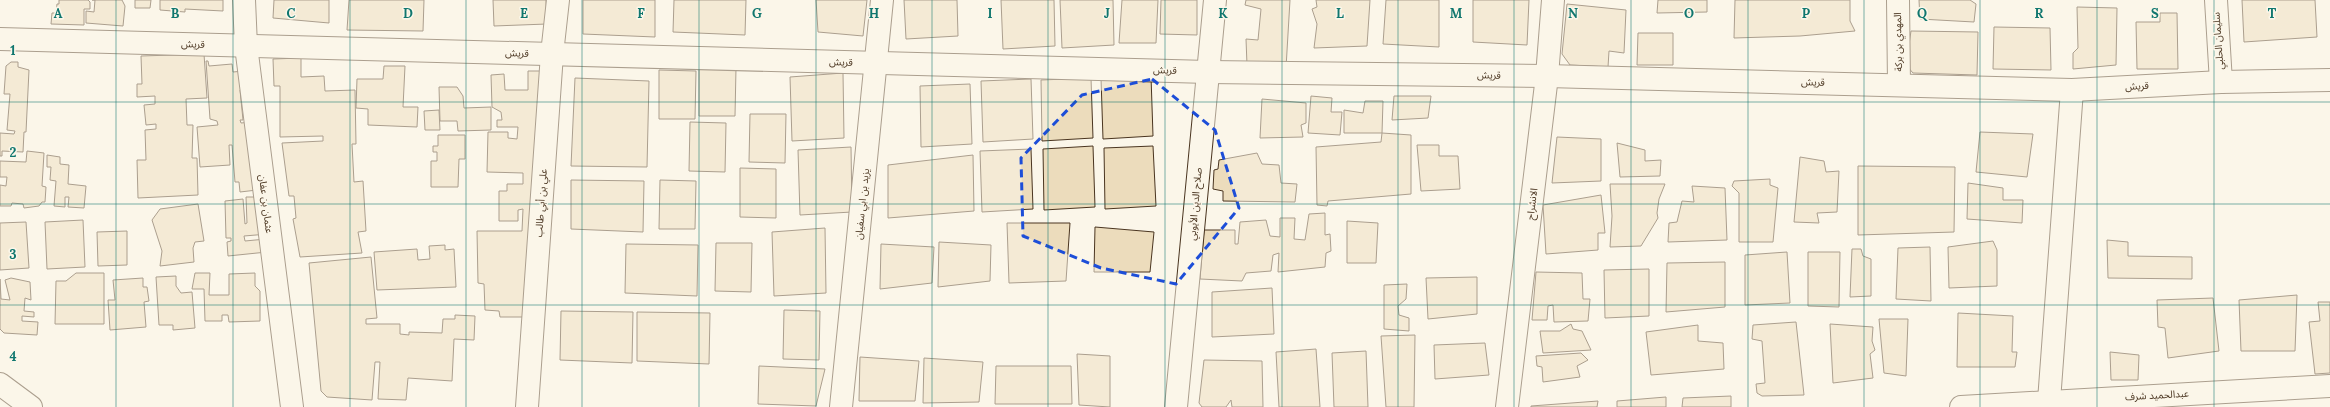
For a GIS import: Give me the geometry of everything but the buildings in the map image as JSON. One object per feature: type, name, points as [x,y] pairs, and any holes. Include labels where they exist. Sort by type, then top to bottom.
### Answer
[{"type":"street","name":"عثمان بن عفان","points":[[244,0],[246,46],[292,407]]},
{"type":"street","name":"علي بن أبي طالب","points":[[527,407],[552,54],[558,0]]},
{"type":"street","name":"يزيد بن ابي سفيان","points":[[841,407],[882,0]]},
{"type":"street","name":"صلاح الدين الأيوبي","points":[[1176,407],[1215,0]]},
{"type":"street","name":"الانشراح","points":[[1507,407],[1547,76],[1553,0]]},
{"type":"street","name":"المهدي بن بركة","points":[[1898,0],[1899,84]]},
{"type":"street","name":"سليمان الحلبي","points":[[2216,0],[2221,82]]},
{"type":"street","name":"قريش","points":[[0,39],[1208,72],[1547,76],[1899,84],[2072,90],[2221,82],[2330,80]]},
{"type":"street","points":[[2049,401],[2072,90]]},
{"type":"street","points":[[0,384],[31,407]]},
{"type":"street","name":"عبدالحميد شرف","points":[[1961,407],[2330,386]]},
{"type":"highlighted area","points":[[1152,79],[1215,130],[1239,208],[1176,284],[1101,268],[1023,236],[1021,158],[1082,95]]}]
